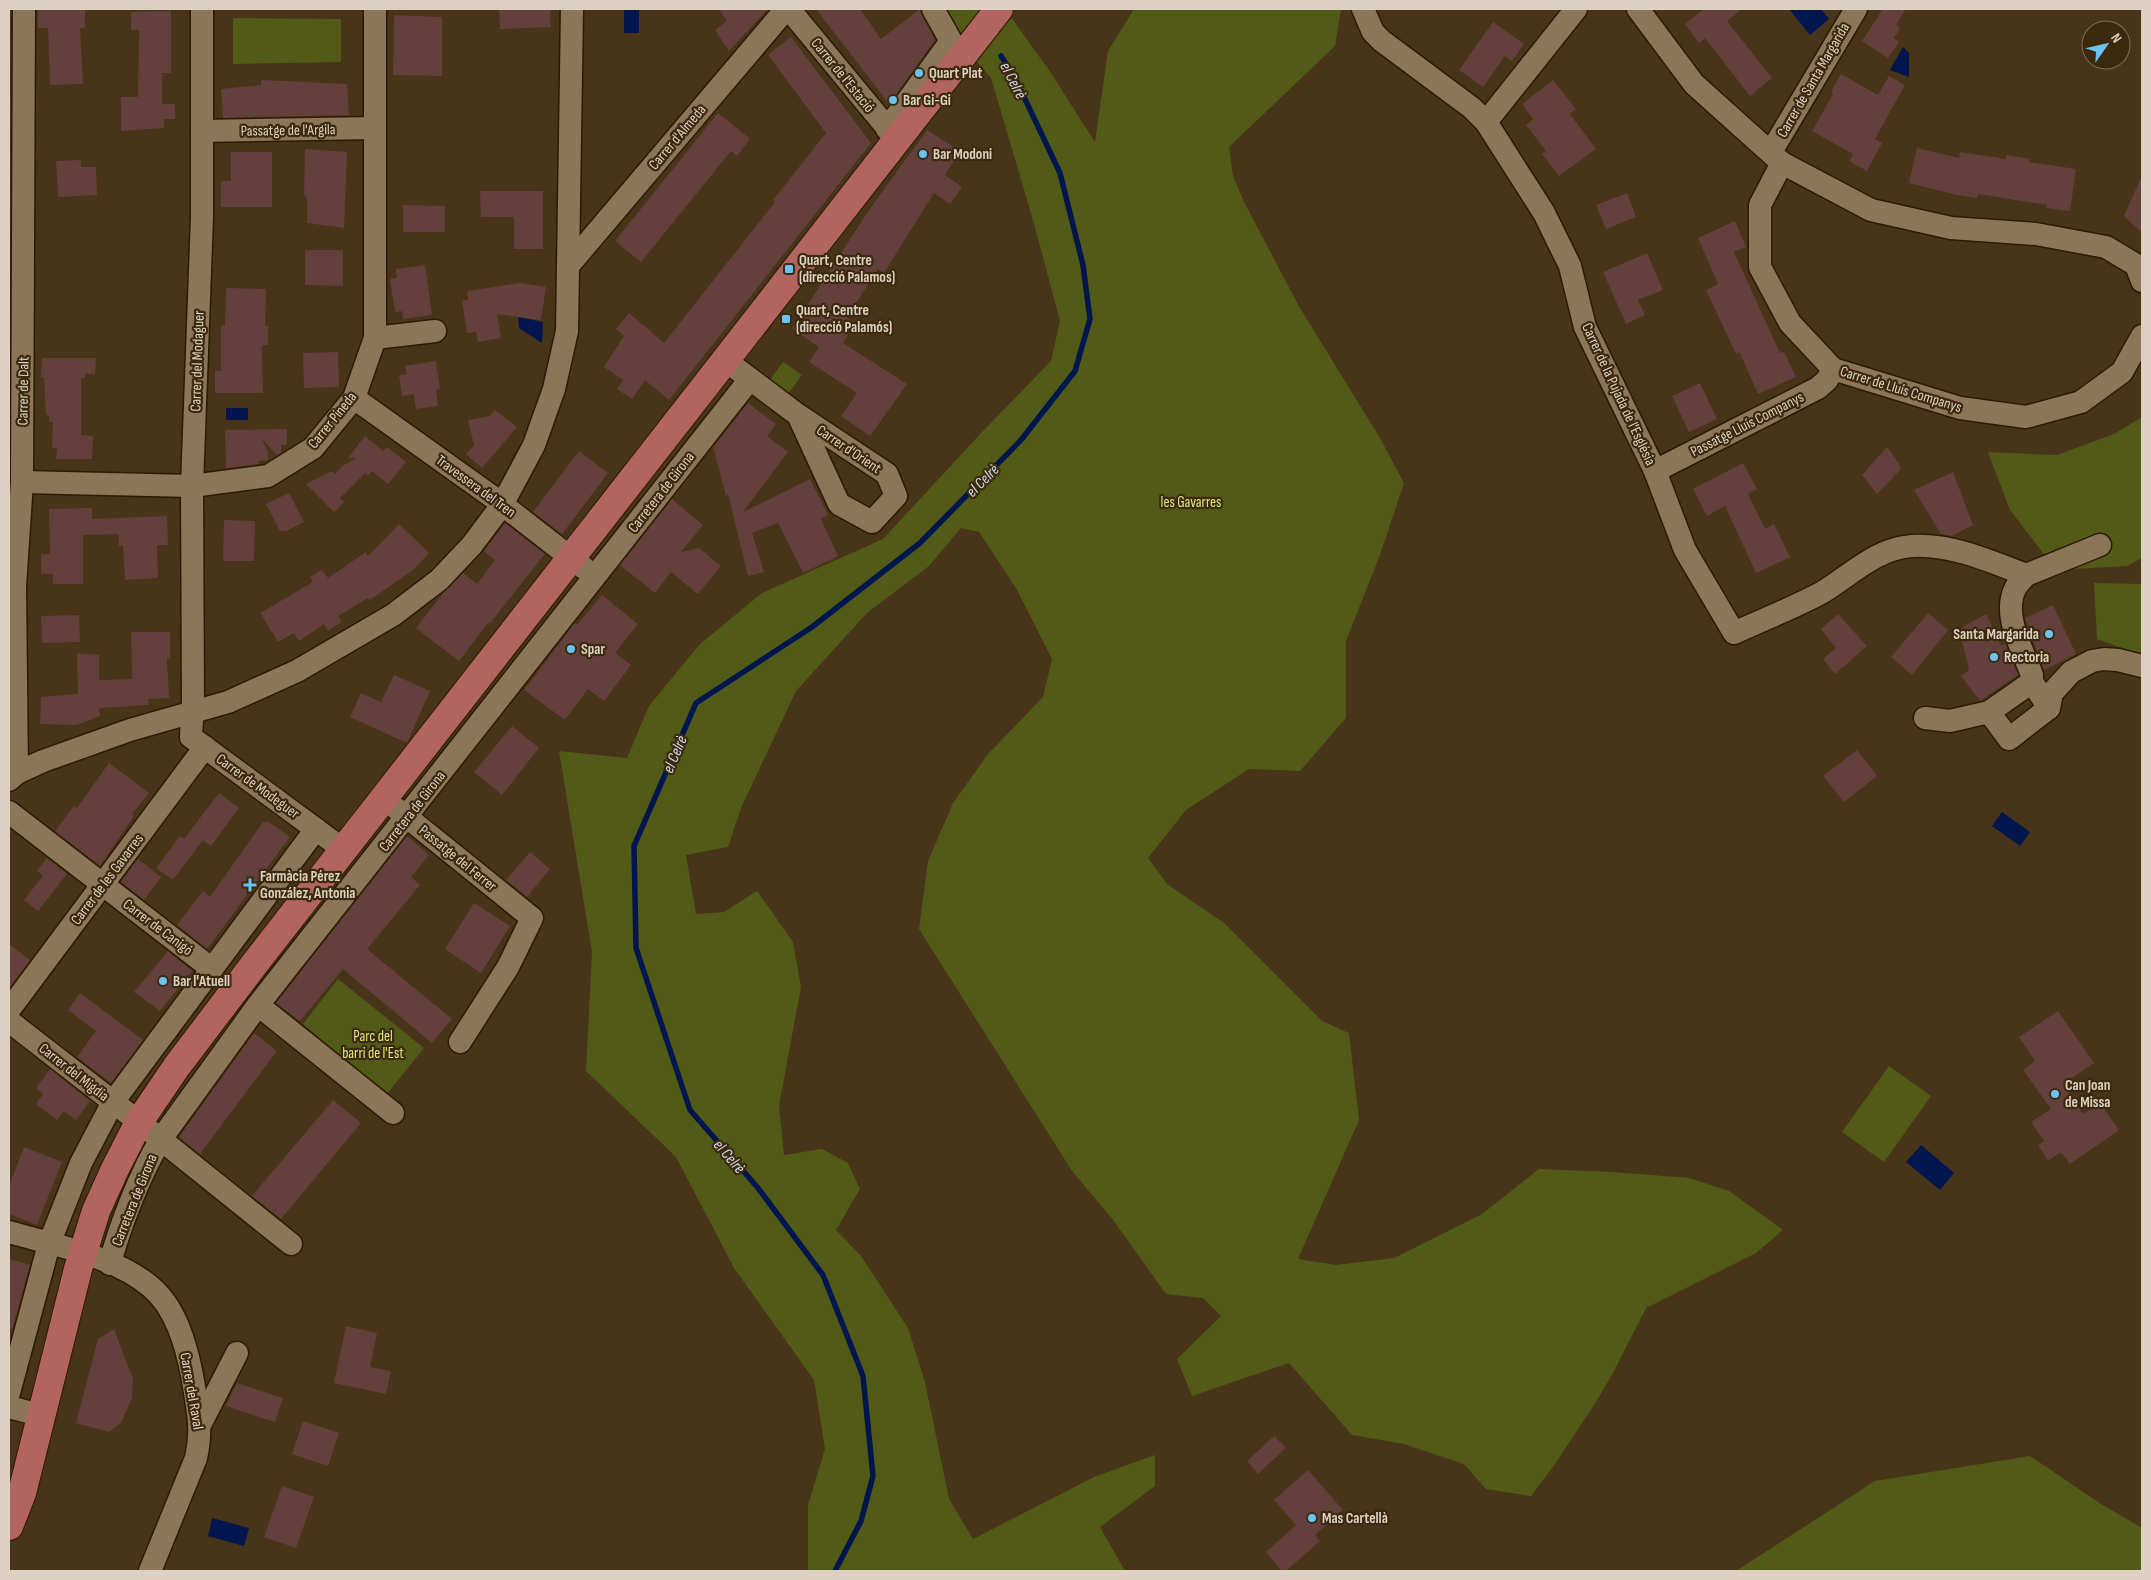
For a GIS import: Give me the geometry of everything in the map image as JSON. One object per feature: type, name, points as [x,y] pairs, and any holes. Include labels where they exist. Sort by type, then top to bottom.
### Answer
[{"type":"main road","points":[[18,1410],[46,1349],[80,1261],[96,1211],[139,1122],[177,1066],[572,558],[724,360],[892,135],[999,9]]},
{"type":"main road","points":[[11,1507],[22,1493],[80,1261]]},
{"type":"main road","points":[[18,1410],[33,1411],[36,1407],[49,1363],[61,1340]]},
{"type":"main road","points":[[9,1549],[11,1507],[19,1485],[32,1425],[18,1410]]},
{"type":"street","name":"Carrer de Dalt","points":[[13,777],[12,587],[22,482],[24,9]]},
{"type":"street","name":"Carrer del Modaguer","points":[[193,713],[192,486],[202,217],[202,9]]},
{"type":"street","name":"Carrer Pineda","points":[[22,482],[192,486],[268,476],[314,448],[354,398],[374,338],[375,9]]},
{"type":"street","points":[[13,777],[43,761],[130,730],[228,702],[297,671],[394,615],[439,580],[472,545],[502,504],[534,445],[554,389],[567,331],[572,9]]},
{"type":"street","name":"Carrer d'Almeda","points":[[568,265],[788,9]]},
{"type":"street","name":"Carrer de l'Estació","points":[[788,9],[892,135]]},
{"type":"street","points":[[892,135],[952,41],[933,9]]},
{"type":"street","name":"Carrer de la Pujada de l'Església","points":[[1363,9],[1373,32],[1382,41],[1472,108],[1486,122],[1544,213],[1570,266],[1586,327],[1655,471],[1685,550],[1734,633],[1820,593],[1870,560],[1896,549],[1913,546],[1962,552],[2026,575]]},
{"type":"street","points":[[1486,122],[1576,9]]},
{"type":"street","points":[[1638,9],[1694,84],[1777,157],[1870,210],[1951,228],[2036,234],[2106,247],[2136,265],[2142,282]]},
{"type":"street","name":"Carrer de Santa Margarida","points":[[1777,157],[1856,9]]},
{"type":"street","name":"Passatge de l'Argila","points":[[202,132],[374,128]]},
{"type":"street","name":"Carrer de Lluís Companys","points":[[1777,157],[1760,205],[1760,268],[1790,322],[1833,369],[1960,408],[2026,417],[2081,402],[2122,372],[2142,336]]},
{"type":"street","points":[[374,338],[435,332]]},
{"type":"street","name":"Carrer d'Orient","points":[[724,360],[798,415],[886,474],[896,496],[872,522],[839,504],[798,415]]},
{"type":"street","name":"Passatge Lluís Companys","points":[[1655,471],[1818,388],[1833,369]]},
{"type":"street","name":"Carretera de Girona","points":[[110,1264],[114,1246],[150,1156],[161,1139],[258,1005],[750,379]]},
{"type":"street","name":"Travessera del Tren","points":[[354,398],[502,504],[595,576]]},
{"type":"street","points":[[2049,708],[2032,682],[2032,675],[2012,622],[2011,601],[2016,587],[2026,575],[2100,545]]},
{"type":"street","points":[[1989,712],[2009,739],[2049,708],[2052,693],[2071,672],[2092,661],[2104,659],[2118,660],[2142,666]]},
{"type":"street","points":[[1925,718],[1950,721],[1989,712],[2032,682]]},
{"type":"street","name":"Carrer de Modeguer","points":[[193,713],[191,737],[344,850]]},
{"type":"street","name":"Carrer de les Gavarres","points":[[9,1010],[205,747]]},
{"type":"street","name":"Passatge del Ferrer","points":[[384,798],[532,918],[508,967],[460,1042]]},
{"type":"street","name":"Carrer de Canigó","points":[[9,812],[212,969]]},
{"type":"street","points":[[9,1393],[49,1244],[81,1163],[113,1102],[316,829]]},
{"type":"street","points":[[258,1005],[393,1113]]},
{"type":"street","name":"Carrer del Migdia","points":[[9,1021],[161,1139],[291,1244]]},
{"type":"street","name":"Carrer del Raval","points":[[9,1232],[49,1244],[80,1261],[110,1264],[133,1274],[151,1287],[164,1301],[176,1322],[188,1353],[201,1423],[201,1439],[196,1458],[150,1571]]},
{"type":"street","points":[[201,1423],[237,1353]]},
{"type":"green space","name":"les Gavarres","points":[[939,9],[1005,9],[1051,73],[1095,142],[1108,51],[1134,9],[1341,9],[1335,46],[1229,147],[1233,176],[1245,204],[1300,308],[1380,438],[1404,483],[1380,555],[1346,641],[1346,718],[1300,771],[1249,769],[1186,810],[1148,858],[1167,884],[1224,923],[1322,1021],[1349,1033],[1359,1120],[1298,1259],[1336,1265],[1394,1258],[1482,1214],[1539,1169],[1689,1178],[1729,1191],[1783,1230],[1756,1253],[1646,1308],[1596,1402],[1555,1464],[1531,1496],[1486,1489],[1464,1464],[1404,1444],[1352,1435],[1289,1363],[1192,1396],[1177,1359],[1221,1316],[1203,1298],[1166,1294],[1113,1220],[1072,1171],[919,929],[928,861],[953,803],[988,754],[1043,697],[1052,659],[1016,588],[979,532],[961,528],[929,566],[867,613],[796,691],[741,808],[728,847],[686,855],[696,914],[724,912],[757,891],[793,942],[801,987],[779,1106],[784,1155],[822,1149],[848,1163],[860,1189],[836,1230],[861,1256],[908,1328],[925,1382],[949,1499],[973,1539],[1094,1477],[1155,1455],[1155,1486],[1100,1527],[1125,1571],[808,1571],[808,1505],[825,1449],[814,1380],[734,1268],[676,1157],[586,1071],[592,952],[559,751],[627,758],[649,706],[699,645],[762,593],[883,539],[1051,361],[1060,321],[1033,220],[991,78],[951,32]]},
{"type":"green space","points":[[233,18],[341,19],[341,62],[233,64]]},
{"type":"green space","points":[[783,362],[802,375],[788,394],[769,381]]},
{"type":"green space","points":[[2142,417],[2142,558],[2127,566],[2056,570],[2010,510],[1988,452],[2057,455],[2114,434]]},
{"type":"green space","points":[[2094,583],[2142,584],[2142,655],[2097,639]]},
{"type":"green space","name":"Parc del barri de l'Est","points":[[338,979],[424,1048],[386,1095],[303,1024]]},
{"type":"green space","points":[[1889,1066],[1931,1096],[1884,1162],[1842,1132]]},
{"type":"green space","points":[[2030,1456],[2101,1504],[2142,1528],[2142,1571],[1736,1571],[1875,1481]]},
{"type":"shaded area","points":[[624,9],[639,9],[639,33],[624,33]]},
{"type":"shaded area","points":[[1789,9],[1821,9],[1829,19],[1810,35]]},
{"type":"shaded area","points":[[1903,47],[1909,53],[1909,77],[1890,70]]},
{"type":"shaded area","points":[[518,317],[543,322],[542,343],[519,328]]},
{"type":"shaded area","points":[[226,408],[248,408],[248,420],[226,420]]},
{"type":"shaded area","points":[[2002,812],[2030,832],[2020,846],[1992,826]]},
{"type":"shaded area","points":[[1921,1145],[1954,1173],[1940,1190],[1906,1162]]},
{"type":"shaded area","points":[[212,1518],[249,1528],[244,1546],[208,1536]]},
{"type":"building","points":[[38,9],[85,9],[85,28],[80,28],[83,84],[50,85],[48,28],[38,28]]},
{"type":"building","points":[[499,9],[550,9],[551,27],[500,29]]},
{"type":"building","points":[[719,9],[768,9],[729,51],[715,30],[727,21]]},
{"type":"building","points":[[816,9],[860,9],[881,39],[920,9],[935,40],[889,104]]},
{"type":"building","points":[[1704,9],[1742,9],[1727,21],[1772,78],[1750,96],[1705,38],[1699,43],[1685,24]]},
{"type":"building","points":[[1883,9],[1906,9],[1896,25],[1900,28],[1894,38],[1899,42],[1888,58],[1862,41]]},
{"type":"building","points":[[171,11],[171,73],[162,73],[162,104],[175,104],[175,119],[164,119],[164,128],[121,131],[121,97],[138,97],[139,30],[131,30],[131,12]]},
{"type":"building","points":[[394,15],[442,17],[442,76],[393,75]]},
{"type":"building","points":[[1493,22],[1524,44],[1512,61],[1505,56],[1483,87],[1459,70]]},
{"type":"building","points":[[791,37],[871,143],[669,400],[645,380],[632,399],[617,389],[623,380],[604,367],[624,336],[616,329],[629,313],[664,343],[775,202],[773,200],[826,133],[768,55]]},
{"type":"building","points":[[1841,74],[1878,95],[1889,76],[1905,85],[1875,139],[1882,143],[1867,171],[1849,161],[1853,154],[1812,131],[1833,94],[1831,92]]},
{"type":"building","points":[[261,80],[347,84],[349,115],[223,118],[221,89],[261,85]]},
{"type":"building","points":[[1553,80],[1576,109],[1570,114],[1596,149],[1559,176],[1542,154],[1546,151],[1526,125],[1533,119],[1522,104]]},
{"type":"building","points":[[718,113],[750,139],[737,156],[731,151],[641,262],[615,241]]},
{"type":"building","points":[[927,130],[960,151],[945,175],[962,187],[950,204],[934,193],[884,273],[878,269],[847,317],[855,323],[843,343],[907,384],[870,436],[841,416],[857,393],[809,362],[819,347],[792,329],[869,210]]},
{"type":"building","points":[[1917,148],[1959,158],[1960,152],[2006,159],[2006,155],[2030,159],[2029,162],[2076,169],[2070,211],[2046,208],[2047,205],[1978,194],[1977,198],[1957,195],[1909,183]]},
{"type":"building","points":[[305,149],[347,152],[344,228],[307,223],[307,197],[304,196]]},
{"type":"building","points":[[231,152],[272,152],[272,207],[221,207],[221,181],[231,181]]},
{"type":"building","points":[[81,160],[81,167],[96,167],[97,195],[58,197],[56,161]]},
{"type":"building","points":[[2142,175],[2142,233],[2124,216]]},
{"type":"building","points":[[480,191],[543,191],[543,249],[514,249],[514,217],[481,217]]},
{"type":"building","points":[[1627,193],[1636,217],[1606,229],[1596,205]]},
{"type":"building","points":[[403,205],[445,206],[445,232],[403,232]]},
{"type":"building","points":[[1735,221],[1746,247],[1734,252],[1780,353],[1784,352],[1796,377],[1758,394],[1740,353],[1736,354],[1706,290],[1718,284],[1698,238]]},
{"type":"building","points":[[305,250],[343,250],[343,286],[305,285]]},
{"type":"building","points":[[1647,253],[1663,290],[1638,300],[1645,315],[1626,324],[1603,272]]},
{"type":"building","points":[[425,265],[432,315],[403,319],[402,311],[395,312],[390,279],[397,278],[396,269]]},
{"type":"building","points":[[520,283],[546,287],[541,320],[497,314],[501,338],[478,342],[476,332],[467,333],[462,301],[468,300],[467,291]]},
{"type":"building","points":[[226,288],[266,289],[265,326],[268,326],[268,345],[262,345],[263,393],[215,393],[215,371],[221,371],[221,326],[225,326]]},
{"type":"building","points":[[338,352],[339,387],[304,388],[303,353]]},
{"type":"building","points":[[42,358],[96,358],[95,374],[85,374],[85,378],[81,378],[81,435],[93,436],[92,459],[56,459],[57,448],[52,448],[53,422],[49,422],[49,415],[46,415],[44,377],[41,377]]},
{"type":"building","points":[[436,361],[440,389],[436,390],[438,406],[416,409],[414,394],[402,396],[399,375],[407,374],[405,366]]},
{"type":"building","points":[[1700,383],[1717,419],[1689,432],[1672,396]]},
{"type":"building","points":[[748,403],[776,424],[767,436],[788,452],[743,512],[810,479],[828,515],[821,519],[838,556],[803,573],[778,523],[752,533],[764,572],[748,576],[728,494],[726,496],[713,447]]},
{"type":"building","points":[[495,410],[517,427],[482,468],[466,454],[474,445],[468,420],[490,416]]},
{"type":"building","points":[[287,429],[287,445],[281,445],[281,453],[277,455],[262,439],[268,452],[268,460],[259,461],[259,464],[226,468],[225,430]]},
{"type":"building","points":[[365,436],[383,451],[387,447],[406,462],[388,484],[372,471],[368,476],[365,473],[340,498],[344,502],[334,512],[306,484],[332,471],[335,474],[342,466],[357,458],[348,458]]},
{"type":"building","points":[[1887,447],[1900,465],[1900,470],[1877,494],[1862,475]]},
{"type":"building","points":[[579,451],[608,473],[562,534],[533,512]]},
{"type":"building","points":[[1743,463],[1757,489],[1748,494],[1765,529],[1774,524],[1790,557],[1756,573],[1725,506],[1707,516],[1693,489]]},
{"type":"building","points":[[1953,472],[1973,525],[1952,536],[1941,534],[1914,490]]},
{"type":"building","points":[[289,493],[304,522],[286,531],[280,531],[266,504]]},
{"type":"building","points":[[672,499],[703,525],[681,552],[699,548],[721,566],[698,594],[671,572],[655,593],[620,565]]},
{"type":"building","points":[[92,508],[92,519],[167,516],[168,545],[157,545],[158,578],[125,580],[123,546],[119,546],[119,534],[83,535],[83,584],[53,584],[53,574],[41,574],[41,554],[50,554],[49,509]]},
{"type":"building","points":[[224,520],[255,521],[254,561],[223,561]]},
{"type":"building","points":[[505,523],[545,554],[459,661],[416,628],[444,592],[463,573],[477,584],[495,560],[484,551]]},
{"type":"building","points":[[399,524],[429,553],[413,570],[370,600],[368,598],[338,616],[342,622],[328,631],[324,624],[299,641],[294,633],[278,642],[260,613],[313,582],[310,577],[322,570],[328,578],[366,552],[368,556]]},
{"type":"building","points":[[602,595],[638,624],[615,653],[631,665],[604,701],[588,689],[565,720],[524,690],[575,623],[577,625]]},
{"type":"building","name":"Santa Margarida","points":[[2053,605],[2076,654],[2044,670],[2025,618]]},
{"type":"building","points":[[1928,613],[1948,630],[1912,675],[1891,657]]},
{"type":"building","points":[[1838,614],[1867,646],[1835,674],[1823,659],[1836,648],[1821,629]]},
{"type":"building","name":"Rectoria","points":[[1986,614],[2001,646],[2005,644],[2018,675],[1980,701],[1961,676],[1969,670],[1959,629]]},
{"type":"building","points":[[79,615],[80,642],[42,643],[41,616]]},
{"type":"building","points":[[131,632],[170,632],[170,659],[167,659],[169,698],[148,699],[149,705],[99,708],[100,716],[77,725],[40,724],[41,697],[78,694],[77,653],[99,655],[99,680],[132,679]]},
{"type":"building","points":[[394,675],[430,691],[407,743],[350,717],[361,693],[381,702]]},
{"type":"building","points":[[512,726],[539,748],[502,795],[474,772]]},
{"type":"building","points":[[1857,750],[1877,776],[1844,802],[1823,776]]},
{"type":"building","points":[[109,763],[149,793],[132,814],[134,816],[100,866],[55,831],[74,806],[77,808]]},
{"type":"building","points":[[219,793],[239,808],[211,846],[203,840],[173,880],[156,868],[180,836],[184,839]]},
{"type":"building","points":[[263,822],[269,822],[290,837],[207,949],[177,925],[203,891],[210,897]]},
{"type":"building","points":[[407,836],[429,855],[411,877],[420,885],[367,949],[452,1019],[432,1043],[343,969],[300,1021],[276,1003]]},
{"type":"building","points":[[530,852],[550,869],[527,897],[506,880]]},
{"type":"building","points":[[47,858],[67,874],[38,911],[24,900],[43,876],[37,871]]},
{"type":"building","points":[[138,859],[161,877],[144,900],[121,882]]},
{"type":"building","points":[[474,903],[510,926],[481,973],[445,949]]},
{"type":"building","points":[[9,944],[30,960],[9,988]]},
{"type":"building","name":"Bar l'Atuell","points":[[168,951],[192,971],[160,1011],[134,992]]},
{"type":"building","points":[[80,993],[143,1040],[111,1083],[77,1057],[96,1031],[68,1010]]},
{"type":"building","name":"Can Joan de Missa","points":[[2058,1011],[2094,1063],[2063,1084],[2083,1114],[2100,1103],[2119,1130],[2070,1164],[2061,1152],[2048,1161],[2038,1145],[2044,1141],[2031,1122],[2051,1109],[2023,1070],[2035,1061],[2019,1037]]},
{"type":"building","points":[[254,1033],[277,1051],[200,1154],[179,1137]]},
{"type":"building","points":[[50,1069],[90,1101],[76,1120],[64,1111],[57,1120],[36,1104],[43,1094],[36,1088]]},
{"type":"building","points":[[333,1100],[361,1123],[281,1219],[252,1196]]},
{"type":"building","points":[[24,1147],[62,1162],[37,1225],[9,1214],[9,1186]]},
{"type":"building","points":[[9,1259],[30,1265],[12,1329],[9,1329]]},
{"type":"building","points":[[346,1326],[377,1333],[370,1367],[391,1371],[386,1394],[334,1383]]},
{"type":"building","points":[[114,1329],[133,1379],[132,1398],[121,1423],[109,1432],[76,1423],[98,1339]]},
{"type":"building","points":[[237,1383],[283,1398],[275,1422],[226,1406]]},
{"type":"building","points":[[303,1421],[339,1433],[328,1466],[292,1454]]},
{"type":"building","points":[[1274,1436],[1286,1448],[1258,1474],[1247,1461]]},
{"type":"building","name":"Mas Cartellà","points":[[1308,1470],[1343,1510],[1315,1535],[1320,1541],[1286,1571],[1282,1571],[1266,1552],[1296,1525],[1274,1500]]},
{"type":"building","points":[[282,1486],[314,1497],[296,1548],[264,1537]]},
{"type":"waterway","name":"el Celrè","points":[[835,1571],[861,1521],[873,1476],[863,1376],[823,1275],[758,1188],[690,1110],[636,948],[634,846],[696,703],[812,627],[920,543],[1021,440],[1075,371],[1090,319],[1083,265],[1060,173],[1015,78],[1001,56]]},
{"type":"place","name":"Quart Plat","points":[[919,73]]},
{"type":"place","name":"Bar Gi-Gi","points":[[893,100]]},
{"type":"place","name":"Bar Modoni","points":[[923,154]]},
{"type":"place","name":"Quart, Centre (direcció Palamos)","points":[[789,269]]},
{"type":"place","name":"Quart, Centre (direcció Palamós)","points":[[786,319]]},
{"type":"place","name":"Santa Margarida","points":[[2049,634]]},
{"type":"place","name":"Spar","points":[[571,649]]},
{"type":"place","name":"Rectoria","points":[[1994,657]]},
{"type":"place","name":"Farmàcia Pérez González, Antonia","points":[[250,885]]},
{"type":"place","name":"Bar l'Atuell","points":[[163,981]]},
{"type":"place","name":"Can Joan de Missa","points":[[2055,1094]]},
{"type":"place","name":"Mas Cartellà","points":[[1312,1518]]}]
